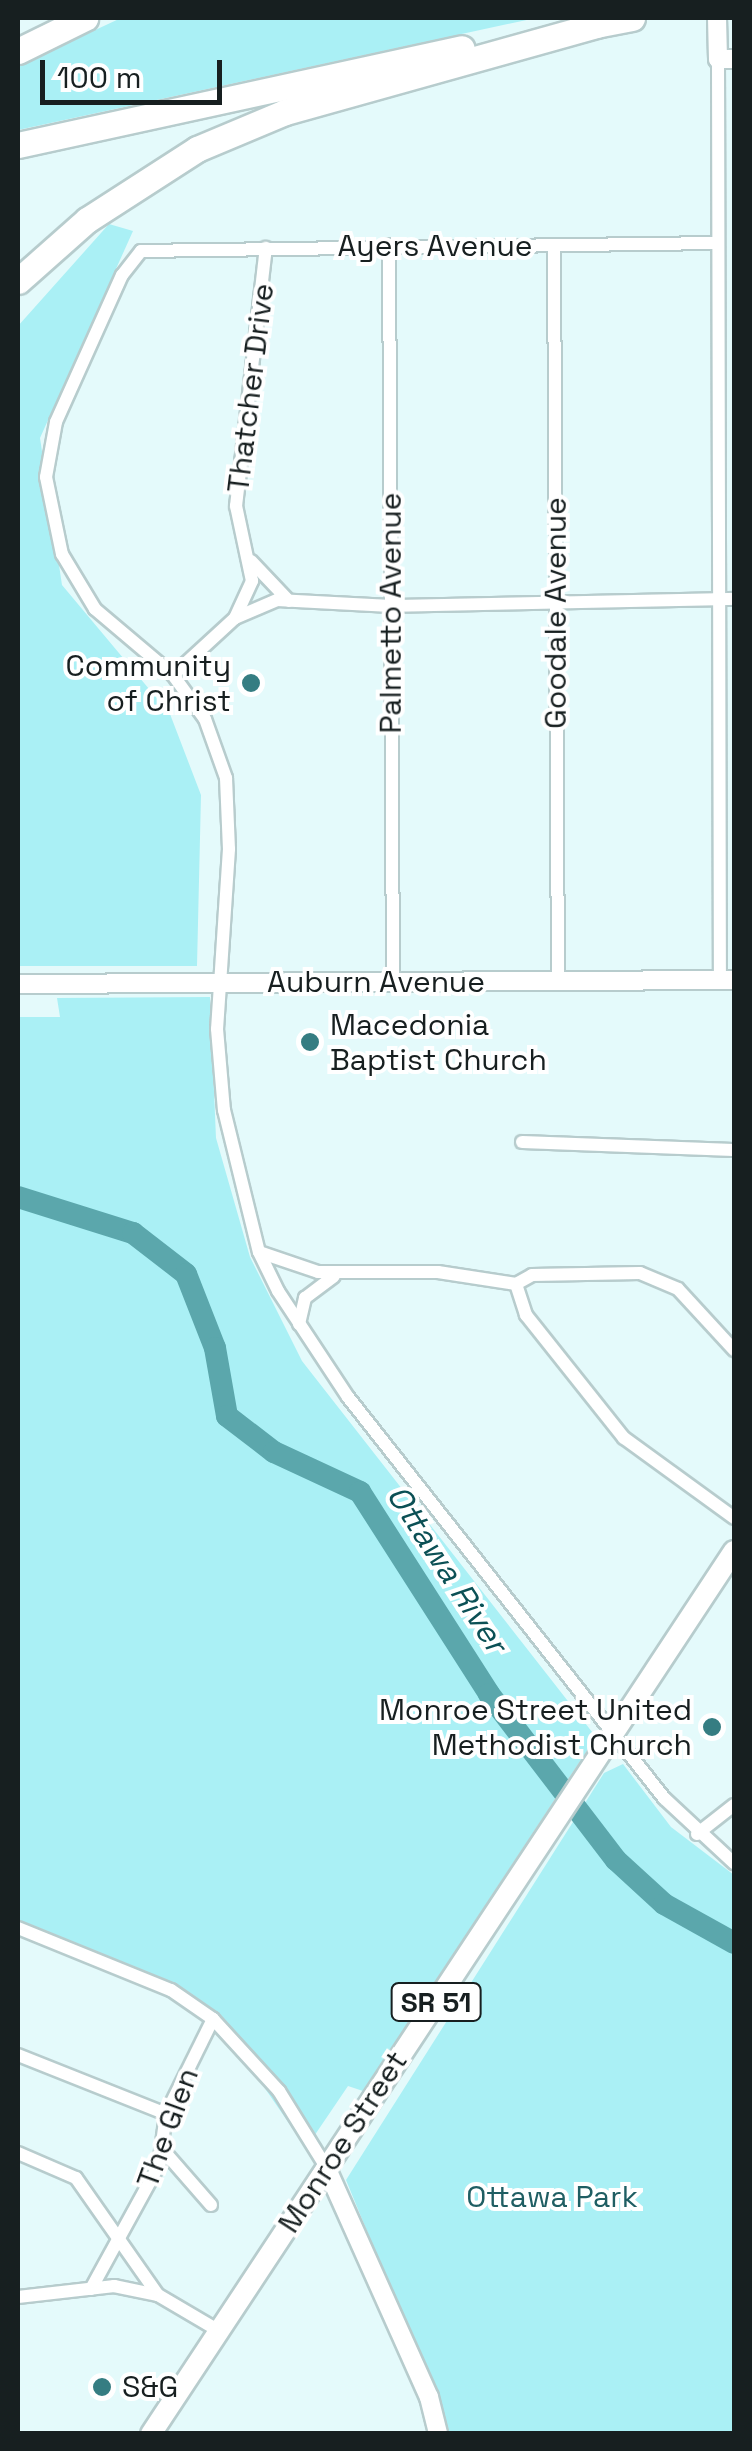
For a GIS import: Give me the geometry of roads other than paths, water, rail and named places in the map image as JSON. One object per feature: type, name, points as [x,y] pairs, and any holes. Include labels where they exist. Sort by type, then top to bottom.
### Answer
[{"type":"highway","points":[[18,51],[85,18]]},
{"type":"highway","points":[[18,145],[329,75],[632,18]]},
{"type":"highway","points":[[18,281],[98,212],[197,149],[284,112],[597,25]]},
{"type":"main road","name":"Monroe Street","points":[[151,2434],[734,1551]]},
{"type":"street","points":[[718,22],[726,59],[718,242],[728,599],[727,980]]},
{"type":"street","name":"Ayers Avenue","points":[[173,674],[96,609],[62,554],[46,477],[56,422],[129,261],[152,249],[718,242]]},
{"type":"street","name":"Palmetto Avenue","points":[[389,245],[393,982]]},
{"type":"street","name":"Goodale Avenue","points":[[554,246],[558,981]]},
{"type":"street","name":"Thatcher Drive","points":[[173,674],[234,618],[252,580],[236,506],[237,472],[266,248]]},
{"type":"street","points":[[249,558],[290,602]]},
{"type":"street","points":[[234,618],[254,604],[290,602],[556,605],[728,599]]},
{"type":"street","points":[[173,674],[205,719],[226,778],[224,1110],[259,1252],[299,1325],[348,1397],[608,1741],[698,1834],[734,1862]]},
{"type":"street","name":"Auburn Avenue","points":[[18,984],[727,980]]},
{"type":"street","points":[[522,1142],[734,1150]]},
{"type":"street","points":[[259,1252],[341,1273],[438,1272],[516,1284],[532,1275],[590,1270],[665,1280],[734,1350]]},
{"type":"street","points":[[299,1325],[313,1286],[341,1273]]},
{"type":"street","points":[[516,1284],[526,1315],[624,1438],[734,1518]]},
{"type":"street","points":[[698,1834],[734,1805]]},
{"type":"street","points":[[18,1928],[172,1990],[213,2019],[280,2092],[326,2168],[429,2397],[438,2434]]},
{"type":"street","name":"The Glen","points":[[91,2289],[163,2150],[166,2114],[213,2019]]},
{"type":"street","points":[[18,2055],[166,2114]]},
{"type":"street","points":[[163,2150],[211,2204]]},
{"type":"street","points":[[18,2152],[76,2178],[119,2234],[158,2295]]},
{"type":"street","points":[[18,2297],[114,2286],[158,2295],[218,2331]]},
{"type":"waterway","name":"Ottawa River","points":[[18,1197],[133,1233],[186,1274],[215,1348],[227,1416],[274,1452],[360,1492],[489,1694],[616,1860],[664,1904],[734,1943]]},
{"type":"place","name":"Community of Christ","points":[[251,683]]},
{"type":"place","name":"Macedonia Baptist Church","points":[[310,1042]]},
{"type":"place","name":"Monroe Street United Methodist Church","points":[[712,1727]]},
{"type":"place","name":"S&G","points":[[102,2387]]},
{"type":"park label","name":"Ottawa Park","points":[[552,2197]]}]
